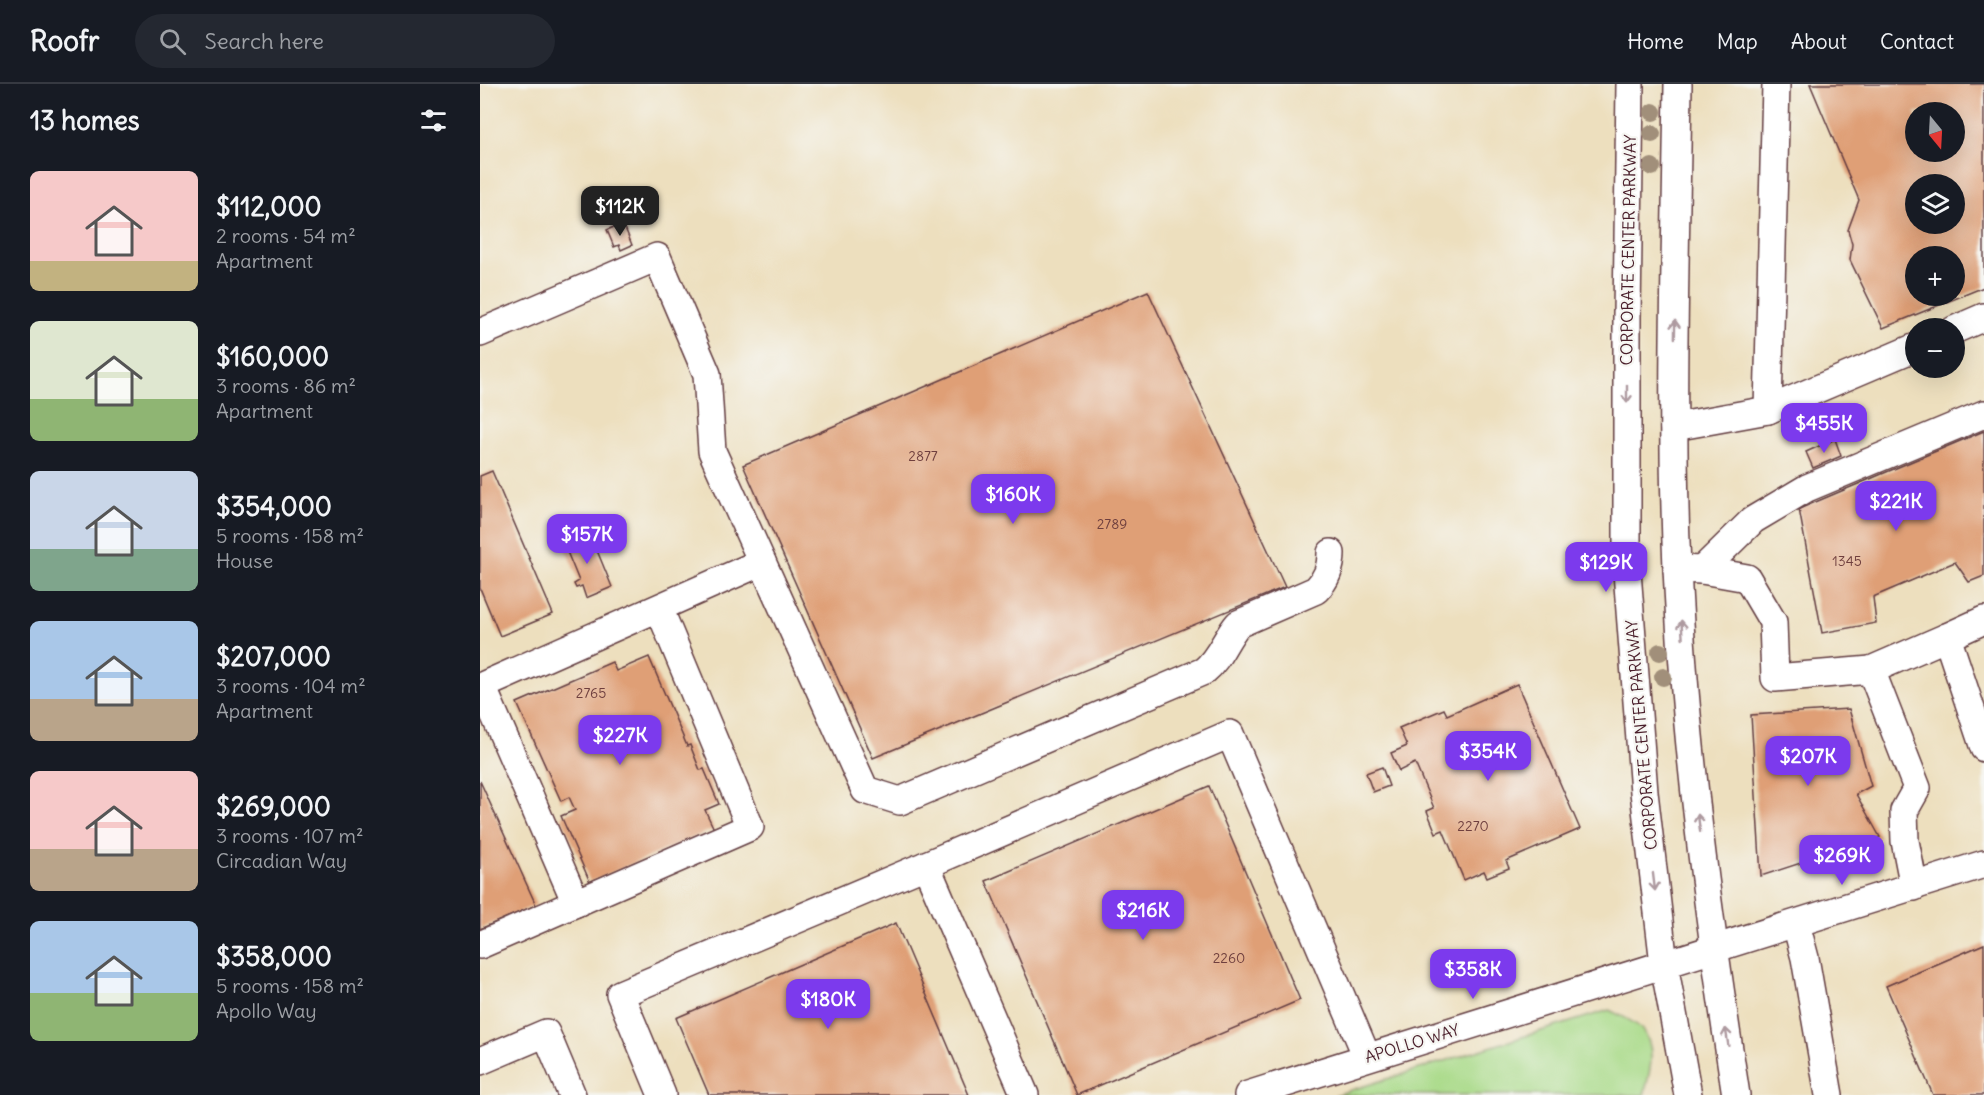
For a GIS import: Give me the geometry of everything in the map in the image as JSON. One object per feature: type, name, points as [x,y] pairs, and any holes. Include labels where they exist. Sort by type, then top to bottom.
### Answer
[{"type":"street","name":"CORPORATE CENTER PARKWAY","points":[[1630,84],[1627,572],[1644,792],[1664,964],[1688,1095]]},
{"type":"street","points":[[1678,84],[1674,427],[1689,569],[1690,749],[1714,949],[1736,1095]]},
{"type":"street","points":[[1768,410],[1776,84]]},
{"type":"street","points":[[480,333],[657,257],[707,374],[712,450],[762,562],[865,790],[900,801],[1204,671],[1219,655],[1238,624],[1316,590],[1329,573],[1331,553]]},
{"type":"street","points":[[1965,325],[1984,317]]},
{"type":"street","points":[[1674,427],[1768,410],[1905,351]]},
{"type":"street","points":[[1689,569],[1753,520],[1807,488],[1984,414]]},
{"type":"street","points":[[576,903],[481,685],[762,562]]},
{"type":"street","points":[[1689,569],[1747,578],[1773,622],[1775,678],[1870,670],[1984,620]]},
{"type":"street","points":[[480,945],[750,827],[659,608]]},
{"type":"street","points":[[1947,637],[1984,748]]},
{"type":"street","points":[[1870,670],[1917,788],[1904,811],[1905,841],[1914,887]]},
{"type":"street","points":[[662,1095],[620,994],[926,866],[1230,734],[1367,1057]]},
{"type":"street","name":"APOLLO WAY","points":[[1248,1095],[1984,864]]},
{"type":"street","points":[[926,866],[1025,1095]]},
{"type":"street","points":[[1796,924],[1805,958],[1829,1095]]},
{"type":"street","points":[[480,1061],[546,1033],[572,1095]]},
{"type":"green space","points":[[1609,1010],[1635,1024],[1647,1037],[1651,1062],[1644,1095],[1335,1095]]},
{"type":"building","points":[[1810,84],[1984,84],[1984,287],[1965,295],[1965,246],[1905,246],[1905,306],[1937,306],[1883,328],[1850,260],[1852,244],[1848,230],[1859,200]]},
{"type":"building","points":[[623,223],[632,245],[621,250],[619,245],[614,247],[607,230]]},
{"type":"building","points":[[1148,291],[1285,587],[873,758],[743,465]]},
{"type":"building","points":[[1984,431],[1984,576],[1969,582],[1955,562],[1873,597],[1876,623],[1822,633],[1799,509]]},
{"type":"building","points":[[1835,439],[1841,456],[1813,468],[1806,452]]},
{"type":"building","points":[[492,471],[553,614],[500,636],[480,588],[480,476]]},
{"type":"building","points":[[589,531],[612,587],[586,598],[582,586],[576,588],[574,584],[579,581],[563,542]]},
{"type":"building","points":[[649,657],[687,746],[690,745],[700,770],[704,769],[719,804],[705,810],[714,829],[590,882],[561,816],[575,810],[569,797],[561,801],[517,703],[612,662],[616,671]]},
{"type":"building","points":[[1517,684],[1580,829],[1506,861],[1509,868],[1487,877],[1484,871],[1464,880],[1443,830],[1436,833],[1427,811],[1434,808],[1415,763],[1399,771],[1391,753],[1407,746],[1399,728],[1444,709],[1447,715]]},
{"type":"building","points":[[1849,709],[1871,786],[1856,794],[1880,837],[1761,876],[1751,715]]},
{"type":"building","points":[[1382,767],[1389,786],[1373,792],[1366,773]]},
{"type":"building","points":[[480,781],[536,905],[480,929]]},
{"type":"building","points":[[1209,786],[1300,1000],[1077,1095],[986,881]]},
{"type":"building","points":[[896,923],[969,1095],[709,1095],[676,1018]]},
{"type":"building","points":[[1984,944],[1984,1095],[1933,1095],[1886,986]]}]
